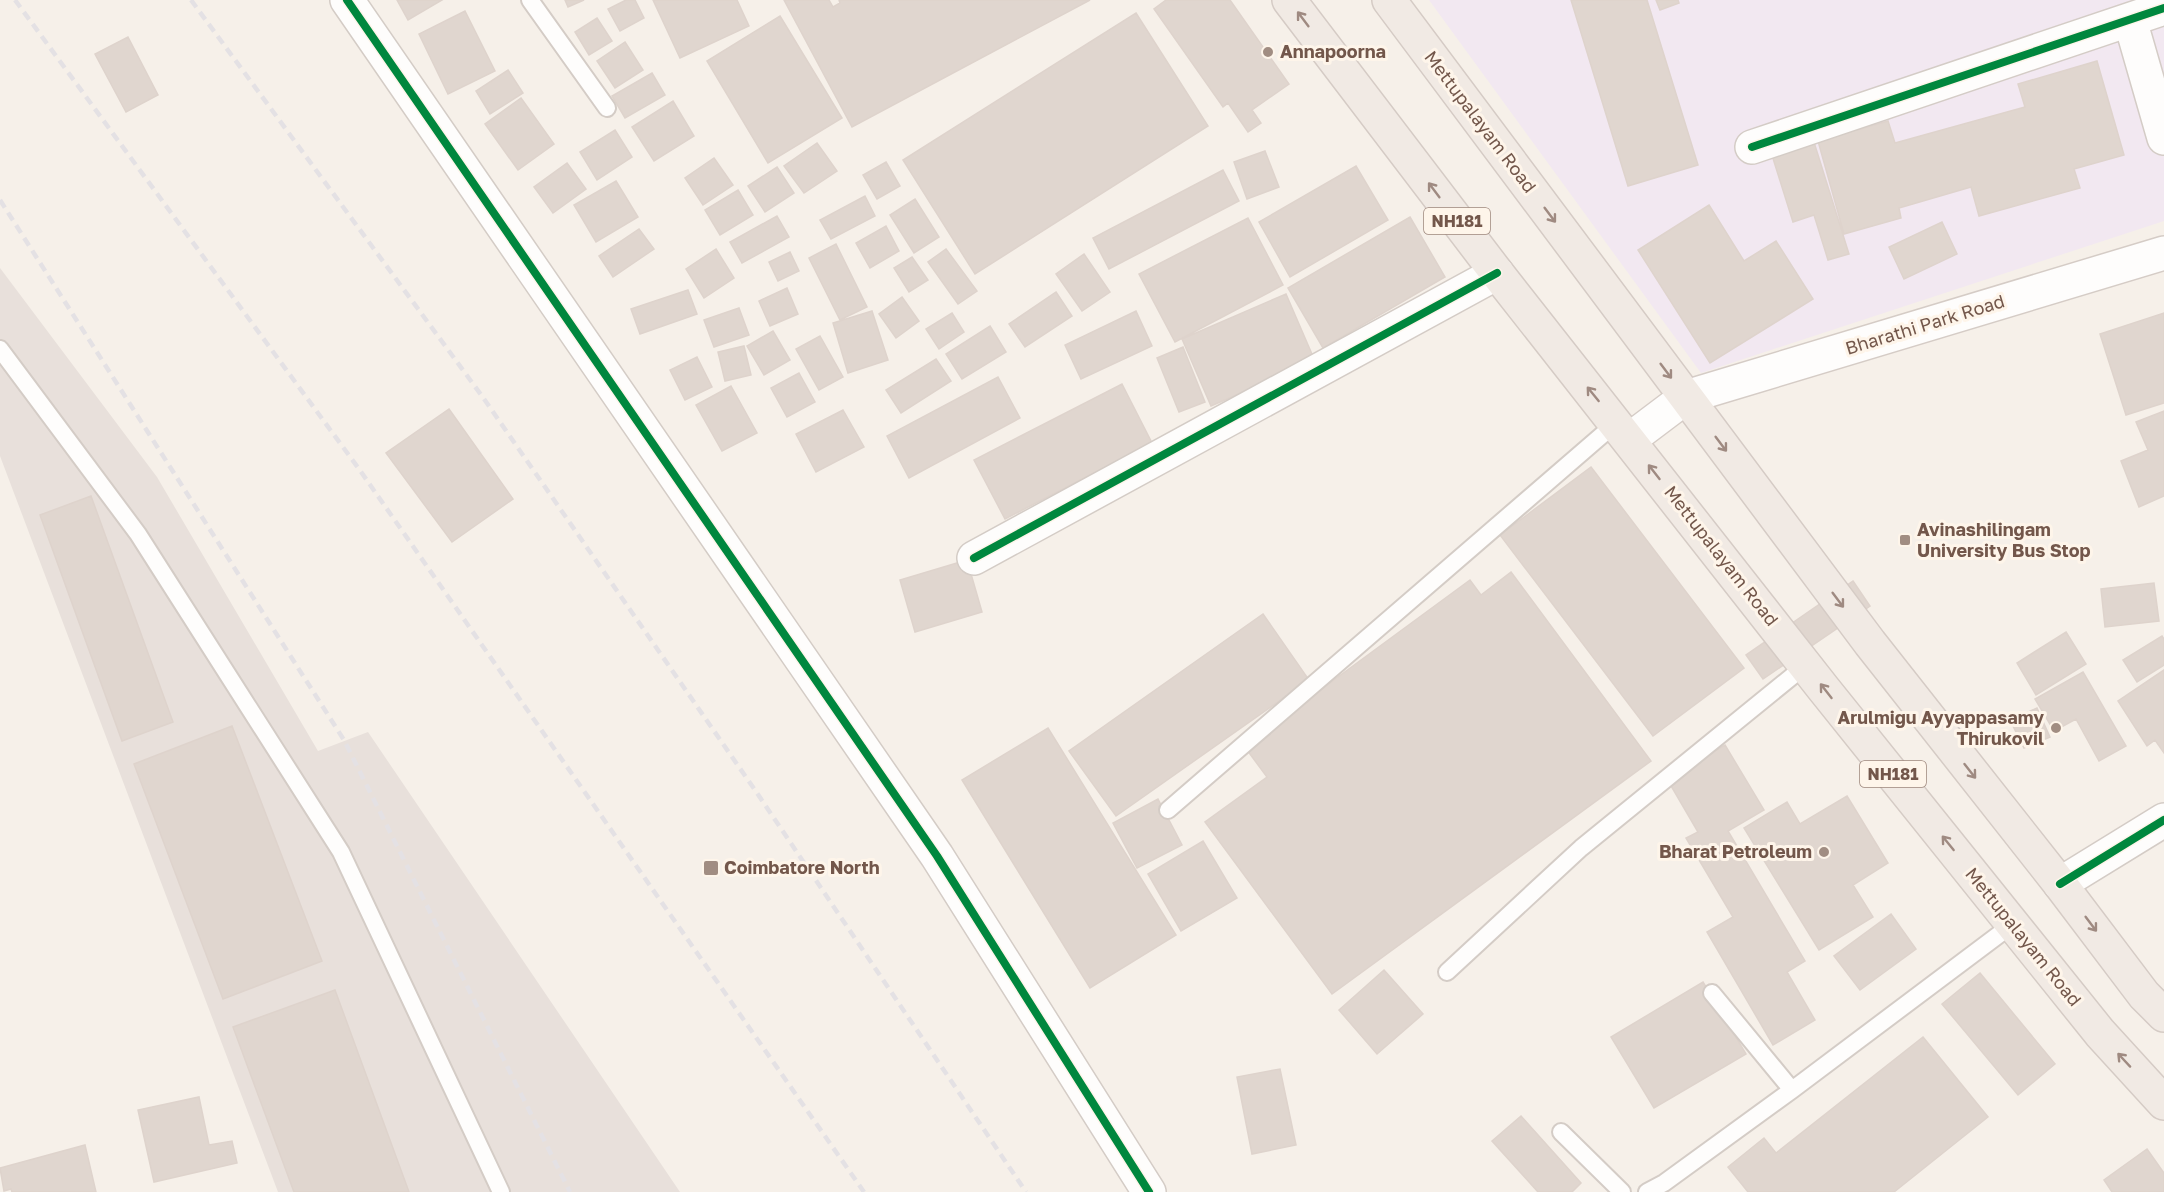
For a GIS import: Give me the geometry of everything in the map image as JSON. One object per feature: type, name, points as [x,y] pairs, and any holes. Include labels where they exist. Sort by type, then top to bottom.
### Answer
[{"type":"highway","name":"Mettupalayam Road","points":[[1289,0],[1497,273],[1806,664],[2100,1033],[2164,1103]]},
{"type":"highway","name":"Mettupalayam Road","points":[[1389,0],[1870,643],[2060,884],[2144,995],[2164,1015]]},
{"type":"street","points":[[347,0],[937,856],[1149,1192]]},
{"type":"street","points":[[1752,147],[2164,8]]},
{"type":"street","points":[[2130,20],[2164,138]]},
{"type":"street","name":"Bharathi Park Road","points":[[1686,397],[2164,253]]},
{"type":"street","points":[[974,558],[1497,273]]},
{"type":"street","points":[[1623,431],[1686,397]]},
{"type":"street","points":[[2060,884],[2164,820]]},
{"type":"lane","points":[[530,0],[607,108]]},
{"type":"lane","points":[[0,349],[138,534],[341,852],[501,1192]]},
{"type":"lane","points":[[1168,810],[1623,431]]},
{"type":"lane","points":[[1447,972],[1581,848],[1806,664]]},
{"type":"lane","points":[[1647,1192],[1664,1183],[1792,1090],[2013,924]]},
{"type":"lane","points":[[1712,993],[1792,1090]]},
{"type":"lane","points":[[1561,1132],[1622,1192]]},
{"type":"shaded area","points":[[1429,0],[2164,0],[2164,221],[1701,373]]},
{"type":"shaded area","points":[[0,268],[157,477],[318,751],[368,732],[680,1192],[278,1192],[0,456]]},
{"type":"building","points":[[397,0],[442,0],[408,20]]},
{"type":"building","points":[[565,0],[584,0],[568,7]]},
{"type":"building","points":[[626,0],[635,0],[644,18],[620,31],[608,9]]},
{"type":"building","points":[[653,0],[737,0],[749,26],[680,58]]},
{"type":"building","points":[[784,0],[829,0],[833,7],[840,3],[839,0],[1090,0],[852,127]]},
{"type":"building","points":[[1166,0],[1230,0],[1289,84],[1252,110],[1261,123],[1248,132],[1228,103],[1223,107],[1154,9]]},
{"type":"building","points":[[1571,0],[1647,0],[1698,165],[1628,186]]},
{"type":"building","points":[[1656,0],[1678,0],[1679,3],[1660,10]]},
{"type":"building","points":[[465,11],[495,71],[448,94],[419,34]]},
{"type":"building","points":[[1136,13],[1208,126],[975,274],[903,160]]},
{"type":"building","points":[[780,16],[842,118],[768,163],[707,61]]},
{"type":"building","points":[[597,18],[612,41],[589,55],[575,32]]},
{"type":"building","points":[[128,37],[158,95],[126,112],[95,54]]},
{"type":"building","points":[[625,42],[643,70],[615,88],[597,61]]},
{"type":"building","points":[[2097,61],[2124,155],[2074,169],[2080,188],[1979,216],[1971,187],[1899,208],[1901,218],[1844,234],[1818,141],[1888,121],[1895,143],[2025,107],[2018,84]]},
{"type":"building","points":[[508,70],[523,93],[490,114],[476,91]]},
{"type":"building","points":[[652,73],[665,95],[625,118],[612,96]]},
{"type":"building","points":[[521,98],[554,144],[518,170],[485,124]]},
{"type":"building","points":[[673,101],[694,136],[654,161],[632,127]]},
{"type":"building","points":[[615,130],[632,157],[597,180],[580,152]]},
{"type":"building","points":[[1813,139],[1849,254],[1828,260],[1814,215],[1793,222],[1771,152]]},
{"type":"building","points":[[817,143],[837,171],[804,193],[784,166]]},
{"type":"building","points":[[1265,151],[1279,187],[1247,199],[1234,162]]},
{"type":"building","points":[[714,158],[733,185],[703,205],[685,178]]},
{"type":"building","points":[[886,162],[900,186],[877,199],[863,175]]},
{"type":"building","points":[[567,163],[586,189],[553,213],[534,187]]},
{"type":"building","points":[[1356,166],[1388,220],[1290,277],[1259,222]]},
{"type":"building","points":[[777,167],[794,193],[765,212],[748,186]]},
{"type":"building","points":[[1223,170],[1239,201],[1109,269],[1093,238]]},
{"type":"building","points":[[616,181],[638,217],[596,242],[574,205]]},
{"type":"building","points":[[738,190],[753,215],[720,235],[705,210]]},
{"type":"building","points":[[865,196],[875,216],[831,239],[820,220]]},
{"type":"building","points":[[915,199],[939,237],[914,253],[890,215]]},
{"type":"building","points":[[1709,205],[1744,261],[1776,241],[1813,299],[1710,363],[1638,250]]},
{"type":"building","points":[[777,216],[789,237],[742,263],[730,242]]},
{"type":"building","points":[[1410,217],[1445,277],[1323,348],[1288,288]]},
{"type":"building","points":[[1248,218],[1283,285],[1175,342],[1139,274]]},
{"type":"building","points":[[1942,222],[1957,254],[1904,279],[1889,247]]},
{"type":"building","points":[[886,226],[899,251],[870,268],[856,243]]},
{"type":"building","points":[[639,229],[654,249],[613,277],[599,256]]},
{"type":"building","points":[[836,244],[867,307],[840,320],[809,258]]},
{"type":"building","points":[[716,249],[734,278],[704,298],[686,269]]},
{"type":"building","points":[[946,249],[977,291],[958,304],[928,262]]},
{"type":"building","points":[[790,252],[799,271],[778,281],[769,262]]},
{"type":"building","points":[[1084,254],[1110,292],[1082,311],[1056,274]]},
{"type":"building","points":[[912,257],[928,280],[909,292],[894,268]]},
{"type":"building","points":[[787,288],[798,314],[770,326],[759,301]]},
{"type":"building","points":[[688,290],[697,314],[640,334],[631,309]]},
{"type":"building","points":[[1056,292],[1072,316],[1025,347],[1009,324]]},
{"type":"building","points":[[1286,294],[1315,361],[1211,406],[1182,339]]},
{"type":"building","points":[[902,297],[919,321],[896,338],[879,314]]},
{"type":"building","points":[[739,308],[749,335],[714,347],[704,320]]},
{"type":"building","points":[[872,311],[888,360],[848,373],[833,323]]},
{"type":"building","points":[[1136,311],[1152,346],[1081,379],[1065,345]]},
{"type":"building","points":[[952,313],[964,332],[939,349],[926,329]]},
{"type":"building","points":[[2164,313],[2164,403],[2126,415],[2100,334]]},
{"type":"building","points":[[990,326],[1006,352],[962,379],[946,354]]},
{"type":"building","points":[[773,331],[790,360],[764,375],[747,346]]},
{"type":"building","points":[[820,336],[843,377],[819,390],[796,349]]},
{"type":"building","points":[[744,346],[751,375],[725,381],[718,352]]},
{"type":"building","points":[[1183,347],[1205,402],[1179,412],[1157,358]]},
{"type":"building","points":[[697,357],[712,387],[685,400],[670,370]]},
{"type":"building","points":[[936,359],[951,381],[901,413],[886,390]]},
{"type":"building","points":[[799,373],[815,402],[787,417],[771,388]]},
{"type":"building","points":[[998,377],[1020,418],[909,478],[887,436]]},
{"type":"building","points":[[1122,384],[1152,443],[1005,519],[974,460]]},
{"type":"building","points":[[731,386],[757,433],[722,451],[696,405]]},
{"type":"building","points":[[449,409],[513,499],[452,542],[386,453]]},
{"type":"building","points":[[843,410],[864,447],[816,472],[796,434]]},
{"type":"building","points":[[2164,411],[2164,496],[2139,507],[2121,461],[2148,450],[2136,422]]},
{"type":"building","points":[[1591,467],[1744,668],[1653,736],[1500,535]]},
{"type":"building","points":[[91,496],[173,722],[122,741],[40,515]]},
{"type":"building","points":[[967,560],[982,612],[915,632],[900,580]]},
{"type":"building","points":[[1511,572],[1651,761],[1332,994],[1205,822],[1267,777],[1244,746],[1470,580],[1481,595]]},
{"type":"building","points":[[1853,581],[1870,606],[1763,679],[1746,655]]},
{"type":"building","points":[[2154,583],[2159,621],[2105,627],[2101,589]]},
{"type":"building","points":[[1263,614],[1309,680],[1116,816],[1069,751]]},
{"type":"building","points":[[2066,632],[2086,664],[2036,695],[2017,663]]},
{"type":"building","points":[[2162,636],[2164,665],[2137,682],[2123,660]]},
{"type":"building","points":[[2164,670],[2164,753],[2155,740],[2147,746],[2118,701]]},
{"type":"building","points":[[2083,672],[2126,746],[2099,761],[2076,719],[2054,731],[2035,699]]},
{"type":"building","points":[[2037,708],[2050,737],[2024,748],[2010,720]]},
{"type":"building","points":[[232,726],[322,961],[223,999],[134,764]]},
{"type":"building","points":[[1048,728],[1176,935],[1090,988],[962,780]]},
{"type":"building","points":[[1725,745],[1764,810],[1728,831],[1805,961],[1787,972],[1815,1020],[1773,1045],[1707,932],[1733,917],[1686,838],[1698,832],[1667,779]]},
{"type":"building","points":[[1847,796],[1888,863],[1853,885],[1873,917],[1819,950],[1744,828],[1787,802],[1800,824]]},
{"type":"building","points":[[1158,799],[1182,845],[1137,868],[1113,823]]},
{"type":"building","points":[[1203,841],[1237,898],[1181,931],[1148,874]]},
{"type":"building","points":[[1891,914],[1916,949],[1860,990],[1834,956]]},
{"type":"building","points":[[1384,970],[1423,1014],[1377,1054],[1339,1010]]},
{"type":"building","points":[[1980,973],[2055,1064],[2018,1095],[1942,1004]]},
{"type":"building","points":[[1703,982],[1746,1054],[1654,1108],[1611,1037]]},
{"type":"building","points":[[335,990],[409,1192],[294,1192],[233,1027]]},
{"type":"building","points":[[1923,1037],[1988,1117],[1894,1192],[1748,1192],[1728,1167],[1764,1138],[1776,1153]]},
{"type":"building","points":[[1280,1069],[1296,1145],[1252,1154],[1237,1077]]},
{"type":"building","points":[[199,1097],[209,1145],[232,1141],[237,1163],[154,1182],[138,1110]]},
{"type":"building","points":[[1521,1116],[1581,1183],[1572,1192],[1538,1192],[1492,1141]]},
{"type":"building","points":[[85,1145],[96,1192],[12,1192],[11,1189],[4,1191],[0,1168]]},
{"type":"building","points":[[2147,1149],[2164,1173],[2164,1192],[2112,1192],[2104,1180]]},
{"type":"railway","points":[[15,0],[359,469],[864,1192]]},
{"type":"railway","points":[[191,0],[482,396],[757,793],[1026,1192]]},
{"type":"railway","points":[[0,200],[344,740],[570,1192]]},
{"type":"cycle path","points":[[347,0],[937,856],[1149,1192]]},
{"type":"cycle path","points":[[1752,147],[2164,8]]},
{"type":"cycle path","points":[[974,558],[1497,273]]},
{"type":"cycle path","points":[[2060,884],[2164,820]]},
{"type":"place","name":"Annapoorna","points":[[1268,52]]},
{"type":"place","name":"Avinashilingam University Bus Stop","points":[[1905,540]]},
{"type":"place","name":"Arulmigu Ayyappasamy Thirukovil","points":[[2056,728]]},
{"type":"place","name":"Bharat Petroleum","points":[[1824,852]]},
{"type":"place","name":"Coimbatore North","points":[[711,868]]}]
